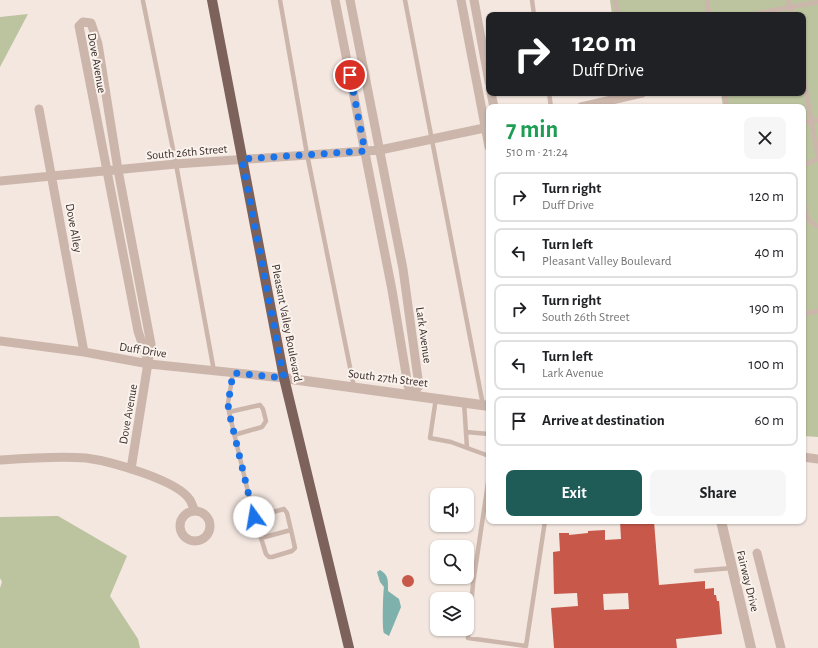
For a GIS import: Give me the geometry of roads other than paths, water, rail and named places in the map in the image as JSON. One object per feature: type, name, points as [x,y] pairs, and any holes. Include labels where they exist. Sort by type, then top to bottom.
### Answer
[{"type":"main road","name":"Pleasant Valley Boulevard","points":[[212,0],[284,378],[349,648]]},
{"type":"street","name":"Lark Avenue","points":[[335,0],[392,290],[408,386],[412,394],[419,386],[403,269],[350,0]]},
{"type":"street","points":[[461,0],[486,122]]},
{"type":"street","points":[[474,0],[486,67]]},
{"type":"street","name":"Dove Avenue","points":[[131,469],[149,364],[151,344],[118,170],[98,44],[94,27],[88,21],[83,22],[78,26],[105,171],[138,331],[149,364]]},
{"type":"street","points":[[470,48],[482,46]]},
{"type":"street","points":[[606,104],[632,96]]},
{"type":"street","name":"Dove Alley","points":[[39,109],[84,352]]},
{"type":"street","name":"South 26th Street","points":[[0,181],[176,164],[380,150],[486,127]]},
{"type":"street","name":"Duff Drive","points":[[0,341],[84,352],[149,364],[284,378]]},
{"type":"street","name":"South 27th Street","points":[[284,378],[486,405]]},
{"type":"street","points":[[0,460],[47,457],[87,458],[131,469],[162,480],[174,487],[190,499],[195,511]]},
{"type":"street","points":[[806,457],[818,459]]},
{"type":"street","name":"Fairway Drive","points":[[722,524],[752,648]]},
{"type":"street","points":[[757,553],[781,648]]},
{"type":"lane","points":[[280,0],[307,154],[354,387]]},
{"type":"lane","points":[[405,0],[486,405]]},
{"type":"lane","points":[[532,0],[534,12]]},
{"type":"lane","points":[[615,0],[617,12]]},
{"type":"lane","points":[[706,0],[708,12]]},
{"type":"lane","points":[[788,0],[792,12]]},
{"type":"lane","points":[[143,1],[176,164],[214,371]]},
{"type":"lane","points":[[764,12],[818,2]]},
{"type":"lane","points":[[806,92],[818,158],[806,164]]},
{"type":"lane","points":[[806,122],[818,120]]},
{"type":"lane","points":[[806,212],[807,217],[814,225],[818,226]]},
{"type":"lane","points":[[806,313],[818,311]]},
{"type":"lane","points":[[233,373],[228,404],[229,412],[258,534],[261,538],[266,554],[269,557],[292,551],[295,548],[287,513],[284,509],[254,517]]},
{"type":"lane","points":[[436,398],[430,438],[451,442],[486,455]]},
{"type":"lane","points":[[464,402],[467,448]]},
{"type":"lane","points":[[229,412],[260,405],[263,409],[266,421],[262,427],[234,435]]},
{"type":"lane","points":[[466,432],[486,434]]},
{"type":"lane","points":[[486,496],[473,584],[468,638],[526,646],[545,524]]},
{"type":"lane","points":[[261,538],[291,530]]},
{"type":"lane","points":[[696,571],[732,568]]},
{"type":"water","points":[[380,570],[385,574],[388,581],[388,591],[399,599],[401,607],[389,636],[384,633],[383,630],[384,587],[380,582],[377,572]]}]
